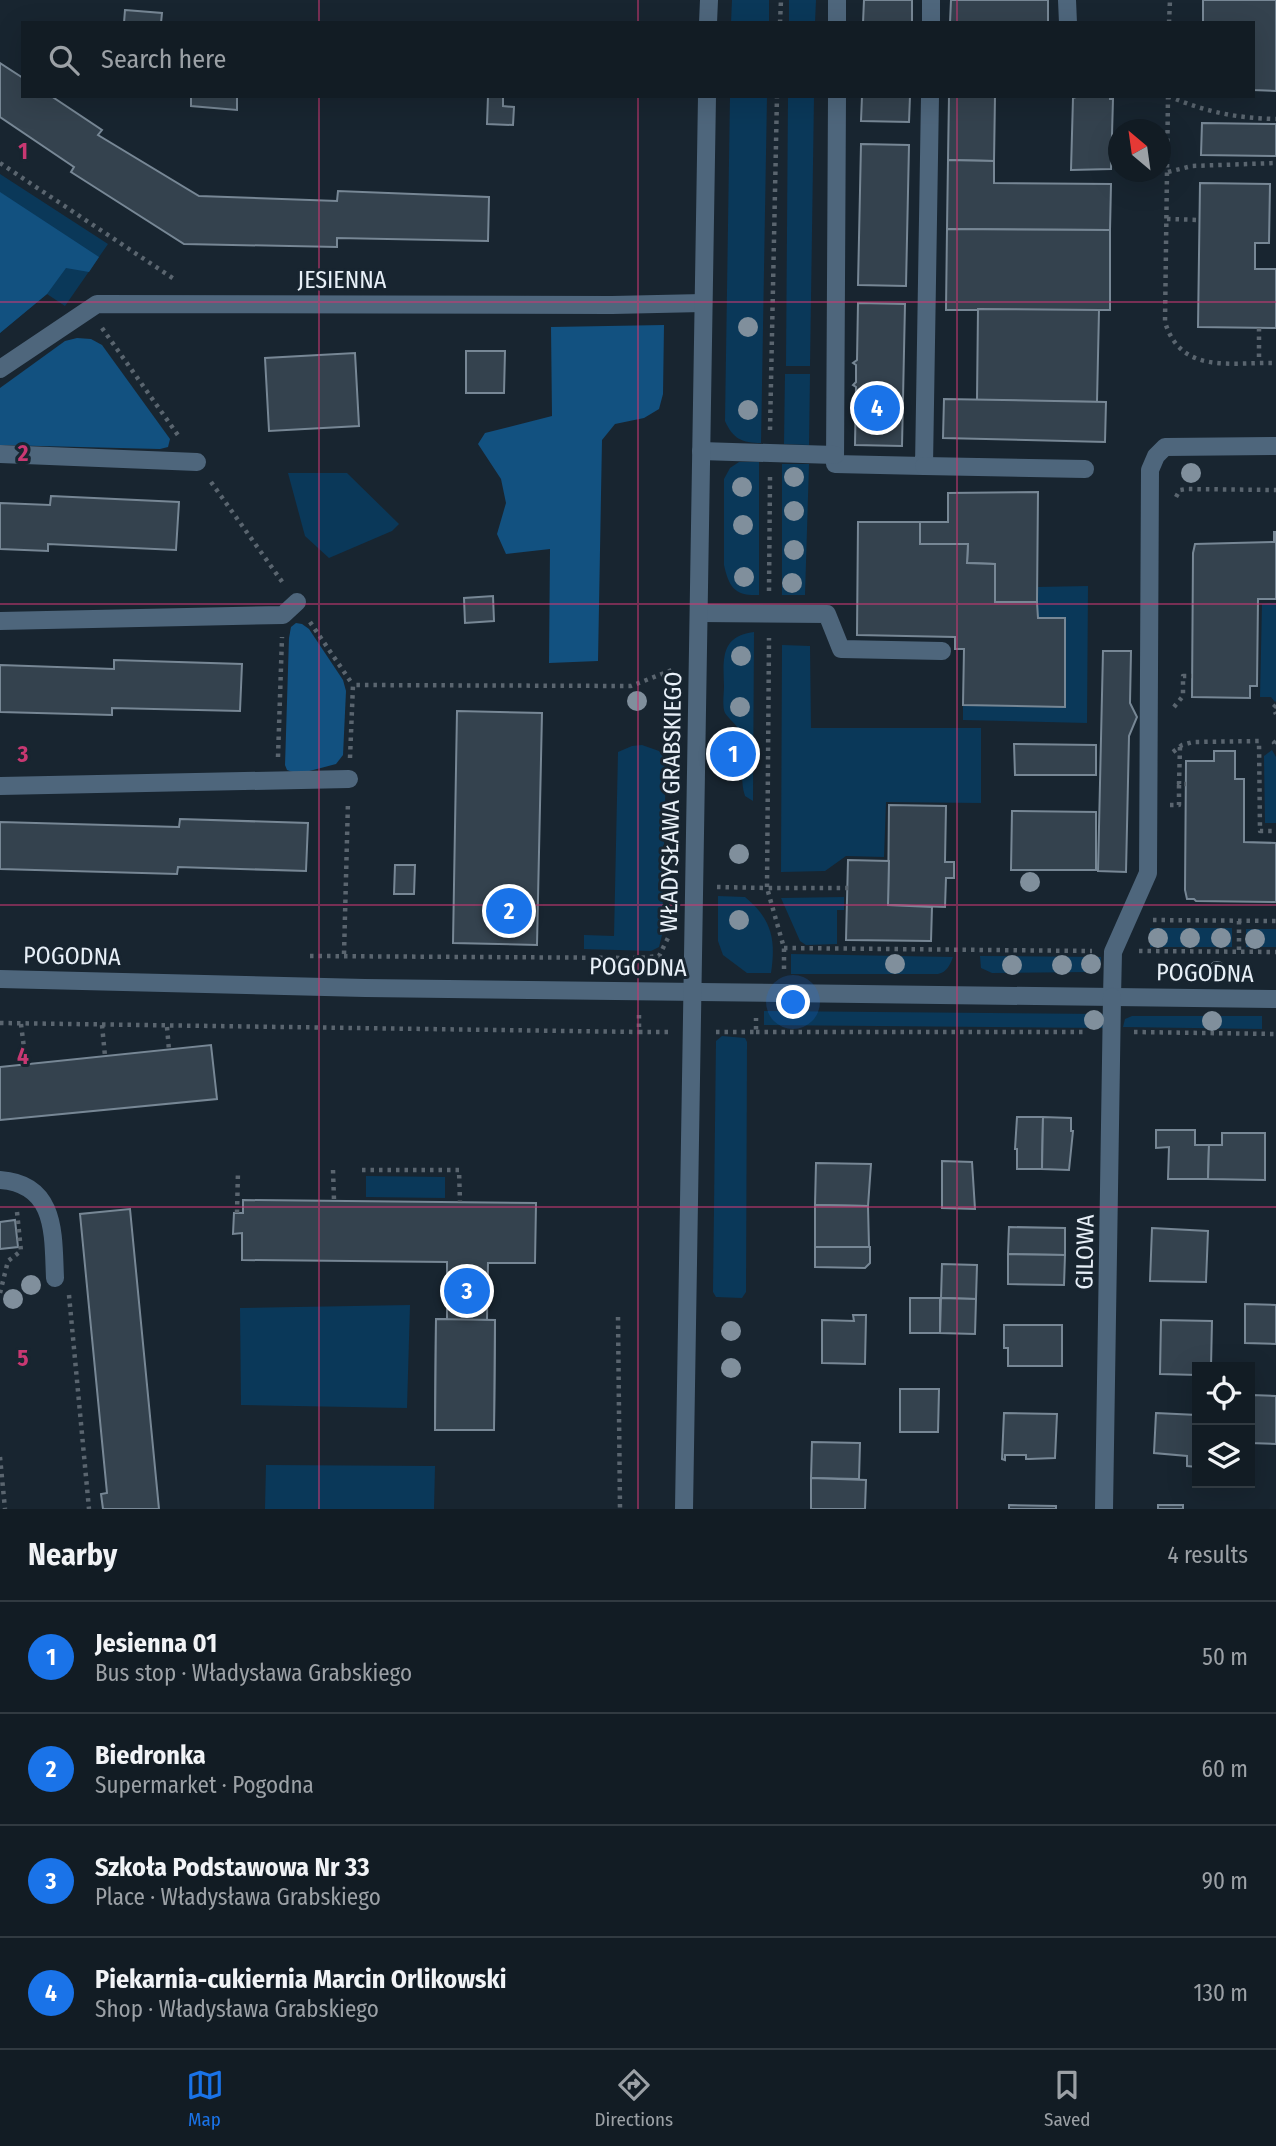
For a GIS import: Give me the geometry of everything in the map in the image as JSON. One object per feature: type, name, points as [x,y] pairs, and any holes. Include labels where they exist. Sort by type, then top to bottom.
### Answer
[{"type":"street","points":[[708,21],[709,0]]},
{"type":"street","points":[[837,0],[837,21]]},
{"type":"street","points":[[931,0],[931,21]]},
{"type":"street","points":[[1067,0],[1068,21]]},
{"type":"street","name":"WŁADYSŁAWA GRABSKIEGO","points":[[684,1509],[707,98]]},
{"type":"street","points":[[837,98],[835,464],[1085,468]]},
{"type":"street","points":[[924,466],[930,98]]},
{"type":"street","name":"JESIENNA","points":[[0,369],[97,303],[703,303]]},
{"type":"street","points":[[1113,952],[1148,873],[1150,470],[1156,456],[1166,447],[1276,446]]},
{"type":"street","points":[[701,451],[835,455]]},
{"type":"street","points":[[0,454],[197,462]]},
{"type":"street","points":[[0,621],[283,615],[297,602]]},
{"type":"street","points":[[699,613],[827,614],[841,649],[942,651]]},
{"type":"street","points":[[0,786],[349,779]]},
{"type":"street","name":"GILOWA","points":[[1104,1509],[1113,952]]},
{"type":"street","name":"POGODNA","points":[[0,979],[365,988],[1276,999]]},
{"type":"street","points":[[0,1180],[24,1186],[43,1201],[49,1211],[55,1278]]},
{"type":"path","points":[[780,21],[781,0]]},
{"type":"path","points":[[1169,21],[1170,0]]},
{"type":"path","points":[[769,602],[777,98]]},
{"type":"path","points":[[1168,98],[1168,119]]},
{"type":"path","points":[[1173,98],[1202,110],[1243,118],[1276,119]]},
{"type":"path","points":[[0,163],[212,304]]},
{"type":"path","points":[[1171,171],[1192,166],[1276,163]]},
{"type":"path","points":[[1168,182],[1165,322],[1170,338],[1179,350],[1192,359],[1209,362],[1276,363]]},
{"type":"path","points":[[1167,219],[1200,220]]},
{"type":"path","points":[[88,310],[297,602],[353,685],[344,954]]},
{"type":"path","points":[[1259,328],[1259,362]]},
{"type":"path","points":[[1176,510],[1176,496],[1180,490],[1276,490]]},
{"type":"path","points":[[277,782],[283,615]]},
{"type":"path","points":[[767,888],[769,629]]},
{"type":"path","points":[[353,685],[631,686],[672,670],[672,657]]},
{"type":"path","points":[[1171,697],[1170,711],[1183,696],[1183,676],[1192,676]]},
{"type":"path","points":[[1276,705],[1273,708],[1276,714]]},
{"type":"path","points":[[1169,747],[1169,759],[1180,747],[1193,743],[1259,741],[1260,831],[1276,831]]},
{"type":"path","points":[[1276,741],[1276,747]]},
{"type":"path","points":[[1180,747],[1180,805]]},
{"type":"path","points":[[1179,784],[1186,784]]},
{"type":"path","points":[[1168,793],[1168,817]]},
{"type":"path","points":[[695,887],[848,888]]},
{"type":"path","points":[[1154,909],[1151,920],[1276,921]]},
{"type":"path","points":[[1239,921],[1239,952]]},
{"type":"path","points":[[1138,941],[1131,951],[1276,952]]},
{"type":"path","points":[[785,948],[1113,952]]},
{"type":"path","points":[[310,956],[344,954],[640,958]]},
{"type":"path","points":[[0,1023],[639,1032]]},
{"type":"path","points":[[21,1024],[26,1064]]},
{"type":"path","points":[[102,1025],[105,1056]]},
{"type":"path","points":[[167,1027],[169,1050]]},
{"type":"path","points":[[756,1032],[1276,1034]]},
{"type":"path","points":[[333,1170],[334,1200]]},
{"type":"path","points":[[362,1170],[459,1170],[460,1202]]},
{"type":"path","points":[[237,1213],[238,1171]]},
{"type":"path","points":[[0,1293],[8,1261],[21,1251],[17,1210]]},
{"type":"path","points":[[69,1293],[89,1509]]},
{"type":"path","points":[[618,1317],[620,1509]]},
{"type":"path","points":[[0,1457],[5,1509]]},
{"type":"shaded area","points":[[732,0],[769,0],[769,21],[731,21]]},
{"type":"shaded area","points":[[789,0],[816,0],[815,21],[789,21]]},
{"type":"shaded area","points":[[730,98],[767,98],[761,443],[739,439],[725,421]]},
{"type":"shaded area","points":[[788,98],[814,98],[810,366],[786,366]]},
{"type":"shaded area","points":[[0,174],[108,244],[65,306],[47,294],[0,333]]},
{"type":"shaded area","points":[[0,192],[99,257],[89,272],[66,268],[47,294],[0,333]]},
{"type":"shaded area","points":[[664,325],[663,394],[659,409],[644,418],[615,424],[602,440],[598,661],[549,663],[550,549],[506,554],[497,534],[506,503],[501,479],[478,444],[485,433],[552,416],[551,327]]},
{"type":"shaded area","points":[[91,339],[102,345],[170,439],[168,447],[0,445],[0,388],[65,341]]},
{"type":"shaded area","points":[[785,374],[810,374],[809,445],[784,444]]},
{"type":"shaded area","points":[[739,462],[759,462],[759,595],[744,594],[734,589],[724,565],[724,479],[730,468]]},
{"type":"shaded area","points":[[782,464],[809,464],[805,595],[782,595]]},
{"type":"shaded area","points":[[288,473],[347,473],[399,524],[392,531],[329,558],[305,536]]},
{"type":"shaded area","points":[[1088,586],[1087,723],[963,720],[963,705],[1064,707],[1038,618],[1037,587]]},
{"type":"shaded area","points":[[1276,603],[1275,702],[1271,697],[1260,697],[1262,604]]},
{"type":"shaded area","points":[[296,623],[309,629],[343,680],[346,691],[343,755],[336,764],[298,774],[287,770],[285,765],[289,638],[291,627]]},
{"type":"shaded area","points":[[754,632],[753,801],[745,796],[743,788],[739,730],[725,713],[723,700],[726,650],[735,638]]},
{"type":"shaded area","points":[[782,645],[810,646],[811,728],[981,728],[981,803],[886,802],[884,857],[846,856],[825,871],[781,872]]},
{"type":"shaded area","points":[[642,745],[659,751],[666,762],[662,935],[659,947],[651,951],[584,949],[584,935],[614,936],[618,752]]},
{"type":"shaded area","points":[[1272,750],[1276,757],[1276,823],[1265,823],[1264,756]]},
{"type":"shaded area","points":[[718,896],[745,897],[761,914],[772,940],[771,973],[747,973],[723,955],[718,941]]},
{"type":"shaded area","points":[[844,897],[844,910],[837,910],[837,944],[806,945],[800,941],[781,898]]},
{"type":"shaded area","points":[[1150,928],[1232,928],[1232,947],[1150,947]]},
{"type":"shaded area","points":[[1246,929],[1276,929],[1276,947],[1246,947]]},
{"type":"shaded area","points":[[791,954],[953,957],[946,970],[938,974],[791,974]]},
{"type":"shaded area","points":[[980,956],[1101,957],[1098,967],[1089,972],[992,973],[981,968]]},
{"type":"shaded area","points":[[764,1011],[1103,1014],[1103,1028],[764,1025]]},
{"type":"shaded area","points":[[1132,1016],[1262,1016],[1262,1029],[1123,1027],[1125,1019]]},
{"type":"shaded area","points":[[722,1036],[745,1038],[747,1042],[746,1292],[742,1298],[716,1297],[713,1292],[716,1041]]},
{"type":"shaded area","points":[[366,1176],[445,1177],[445,1198],[366,1197]]},
{"type":"shaded area","points":[[410,1305],[407,1408],[241,1405],[240,1308]]},
{"type":"shaded area","points":[[266,1465],[435,1466],[434,1509],[265,1509]]},
{"type":"building","points":[[864,0],[912,0],[912,21],[863,21]]},
{"type":"building","points":[[951,0],[1048,0],[1048,21],[950,21]]},
{"type":"building","points":[[1203,0],[1276,0],[1276,91],[1255,90],[1255,21],[1203,21]]},
{"type":"building","points":[[125,10],[162,13],[161,21],[124,21]]},
{"type":"building","points":[[0,63],[21,77],[21,98],[54,98],[102,130],[98,135],[199,196],[337,201],[338,191],[489,197],[488,241],[337,238],[337,247],[184,244],[71,172],[74,167],[0,117]]},
{"type":"building","points":[[191,98],[237,98],[237,110],[191,106]]},
{"type":"building","points":[[488,98],[503,98],[503,106],[514,107],[513,125],[487,124]]},
{"type":"building","points":[[862,98],[910,98],[909,122],[861,121]]},
{"type":"building","points":[[949,98],[995,98],[994,161],[948,160]]},
{"type":"building","points":[[1073,98],[1113,99],[1112,119],[1108,119],[1108,169],[1071,170]]},
{"type":"building","points":[[1202,123],[1276,124],[1276,156],[1201,155]]},
{"type":"building","points":[[861,144],[909,145],[906,286],[858,285]]},
{"type":"building","points":[[948,160],[994,161],[994,183],[1111,184],[1110,230],[947,229]]},
{"type":"building","points":[[1200,183],[1270,184],[1269,243],[1255,243],[1255,269],[1276,269],[1276,328],[1198,327]]},
{"type":"building","points":[[947,229],[1110,230],[1110,310],[946,310]]},
{"type":"building","points":[[858,303],[905,304],[902,446],[855,445],[856,387],[853,385],[856,382],[856,365],[853,363],[857,360]]},
{"type":"building","points":[[978,309],[1099,310],[1097,402],[977,400]]},
{"type":"building","points":[[466,351],[505,351],[504,393],[466,393]]},
{"type":"building","points":[[355,353],[359,426],[269,431],[265,358]]},
{"type":"building","points":[[944,399],[1106,402],[1105,442],[943,438]]},
{"type":"building","points":[[1038,492],[1037,602],[995,602],[995,564],[967,563],[968,544],[920,544],[920,522],[948,522],[948,493]]},
{"type":"building","points":[[51,496],[179,502],[176,550],[48,544],[48,551],[0,549],[0,503],[50,505]]},
{"type":"building","points":[[858,522],[920,522],[920,544],[968,544],[967,563],[995,564],[995,602],[1037,602],[1038,618],[1065,618],[1065,707],[963,705],[964,649],[955,649],[955,637],[857,635]]},
{"type":"building","points":[[1274,532],[1276,599],[1258,599],[1257,686],[1250,686],[1250,698],[1192,697],[1195,544],[1274,542]]},
{"type":"building","points":[[493,596],[494,621],[465,623],[464,598]]},
{"type":"building","points":[[1103,651],[1131,651],[1130,703],[1137,717],[1129,736],[1126,872],[1098,871]]},
{"type":"building","points":[[114,660],[242,664],[240,711],[112,708],[112,715],[0,712],[0,665],[114,669]]},
{"type":"building","points":[[457,711],[542,713],[537,945],[453,943]]},
{"type":"building","points":[[1014,744],[1096,745],[1096,775],[1015,775]]},
{"type":"building","points":[[1214,751],[1235,751],[1235,779],[1244,779],[1244,842],[1276,843],[1276,902],[1187,899],[1186,761],[1214,761]]},
{"type":"building","points":[[889,805],[946,806],[945,862],[954,862],[954,878],[946,878],[945,907],[888,905]]},
{"type":"building","points":[[1012,811],[1096,812],[1096,870],[1011,870]]},
{"type":"building","points":[[180,819],[308,823],[306,871],[178,867],[177,874],[0,869],[0,822],[179,827]]},
{"type":"building","points":[[848,860],[889,861],[888,905],[932,907],[931,941],[846,940]]},
{"type":"building","points":[[395,865],[415,865],[414,894],[394,894]]},
{"type":"building","points":[[211,1045],[217,1099],[0,1120],[0,1067]]},
{"type":"building","points":[[1017,1117],[1043,1117],[1042,1169],[1017,1169]]},
{"type":"building","points":[[1043,1117],[1071,1118],[1073,1131],[1069,1170],[1042,1169]]},
{"type":"building","points":[[1156,1130],[1195,1130],[1195,1145],[1209,1145],[1208,1179],[1168,1179],[1169,1147],[1156,1148]]},
{"type":"building","points":[[1222,1133],[1265,1133],[1265,1180],[1208,1179],[1209,1145],[1222,1145]]},
{"type":"building","points":[[942,1161],[972,1162],[975,1209],[942,1208]]},
{"type":"building","points":[[816,1163],[871,1164],[868,1206],[815,1205]]},
{"type":"building","points":[[243,1200],[536,1203],[535,1263],[488,1263],[487,1320],[495,1320],[494,1430],[435,1430],[436,1319],[447,1319],[447,1262],[242,1260],[242,1233],[233,1234],[234,1213],[243,1213]]},
{"type":"building","points":[[815,1205],[868,1206],[869,1247],[815,1247]]},
{"type":"building","points":[[130,1209],[159,1509],[103,1509],[101,1494],[107,1493],[80,1214]]},
{"type":"building","points":[[15,1220],[18,1247],[0,1249],[0,1222]]},
{"type":"building","points":[[1009,1227],[1065,1228],[1065,1255],[1008,1254]]},
{"type":"building","points":[[1152,1228],[1208,1231],[1206,1282],[1150,1281]]},
{"type":"building","points":[[815,1247],[870,1247],[870,1263],[865,1268],[815,1267]]},
{"type":"building","points":[[1008,1254],[1065,1255],[1064,1285],[1008,1284]]},
{"type":"building","points":[[942,1264],[977,1265],[976,1299],[941,1298]]},
{"type":"building","points":[[910,1298],[940,1298],[940,1333],[910,1333]]},
{"type":"building","points":[[941,1298],[976,1299],[975,1334],[940,1333]]},
{"type":"building","points":[[1245,1304],[1276,1305],[1276,1344],[1245,1343]]},
{"type":"building","points":[[853,1315],[866,1315],[865,1364],[822,1363],[822,1320],[854,1321]]},
{"type":"building","points":[[436,1319],[495,1320],[494,1430],[435,1430]]},
{"type":"building","points":[[1161,1320],[1212,1321],[1211,1362],[1192,1362],[1192,1375],[1160,1374]]},
{"type":"building","points":[[1004,1325],[1062,1325],[1062,1366],[1008,1366],[1008,1348],[1004,1348]]},
{"type":"building","points":[[900,1389],[939,1389],[938,1432],[900,1432]]},
{"type":"building","points":[[1255,1395],[1276,1396],[1276,1444],[1255,1443]]},
{"type":"building","points":[[1004,1413],[1057,1414],[1055,1458],[1026,1459],[1026,1455],[1005,1455],[1005,1460],[1002,1459]]},
{"type":"building","points":[[1156,1413],[1192,1415],[1192,1466],[1187,1466],[1187,1456],[1154,1453]]},
{"type":"building","points":[[812,1442],[860,1443],[859,1479],[811,1478]]},
{"type":"building","points":[[811,1478],[866,1480],[865,1509],[811,1509]]},
{"type":"building","points":[[1009,1505],[1056,1506],[1056,1509],[1009,1509]]},
{"type":"building","points":[[1158,1505],[1183,1505],[1183,1509],[1158,1509]]},
{"type":"place","name":"Piekarnia-cukiernia Marcin Orlikowski","points":[[877,408]]},
{"type":"place","name":"Jesienna 01","points":[[733,754]]},
{"type":"place","name":"Biedronka","points":[[509,911]]},
{"type":"place","name":"Szkoła Podstawowa Nr 33","points":[[467,1291]]}]
